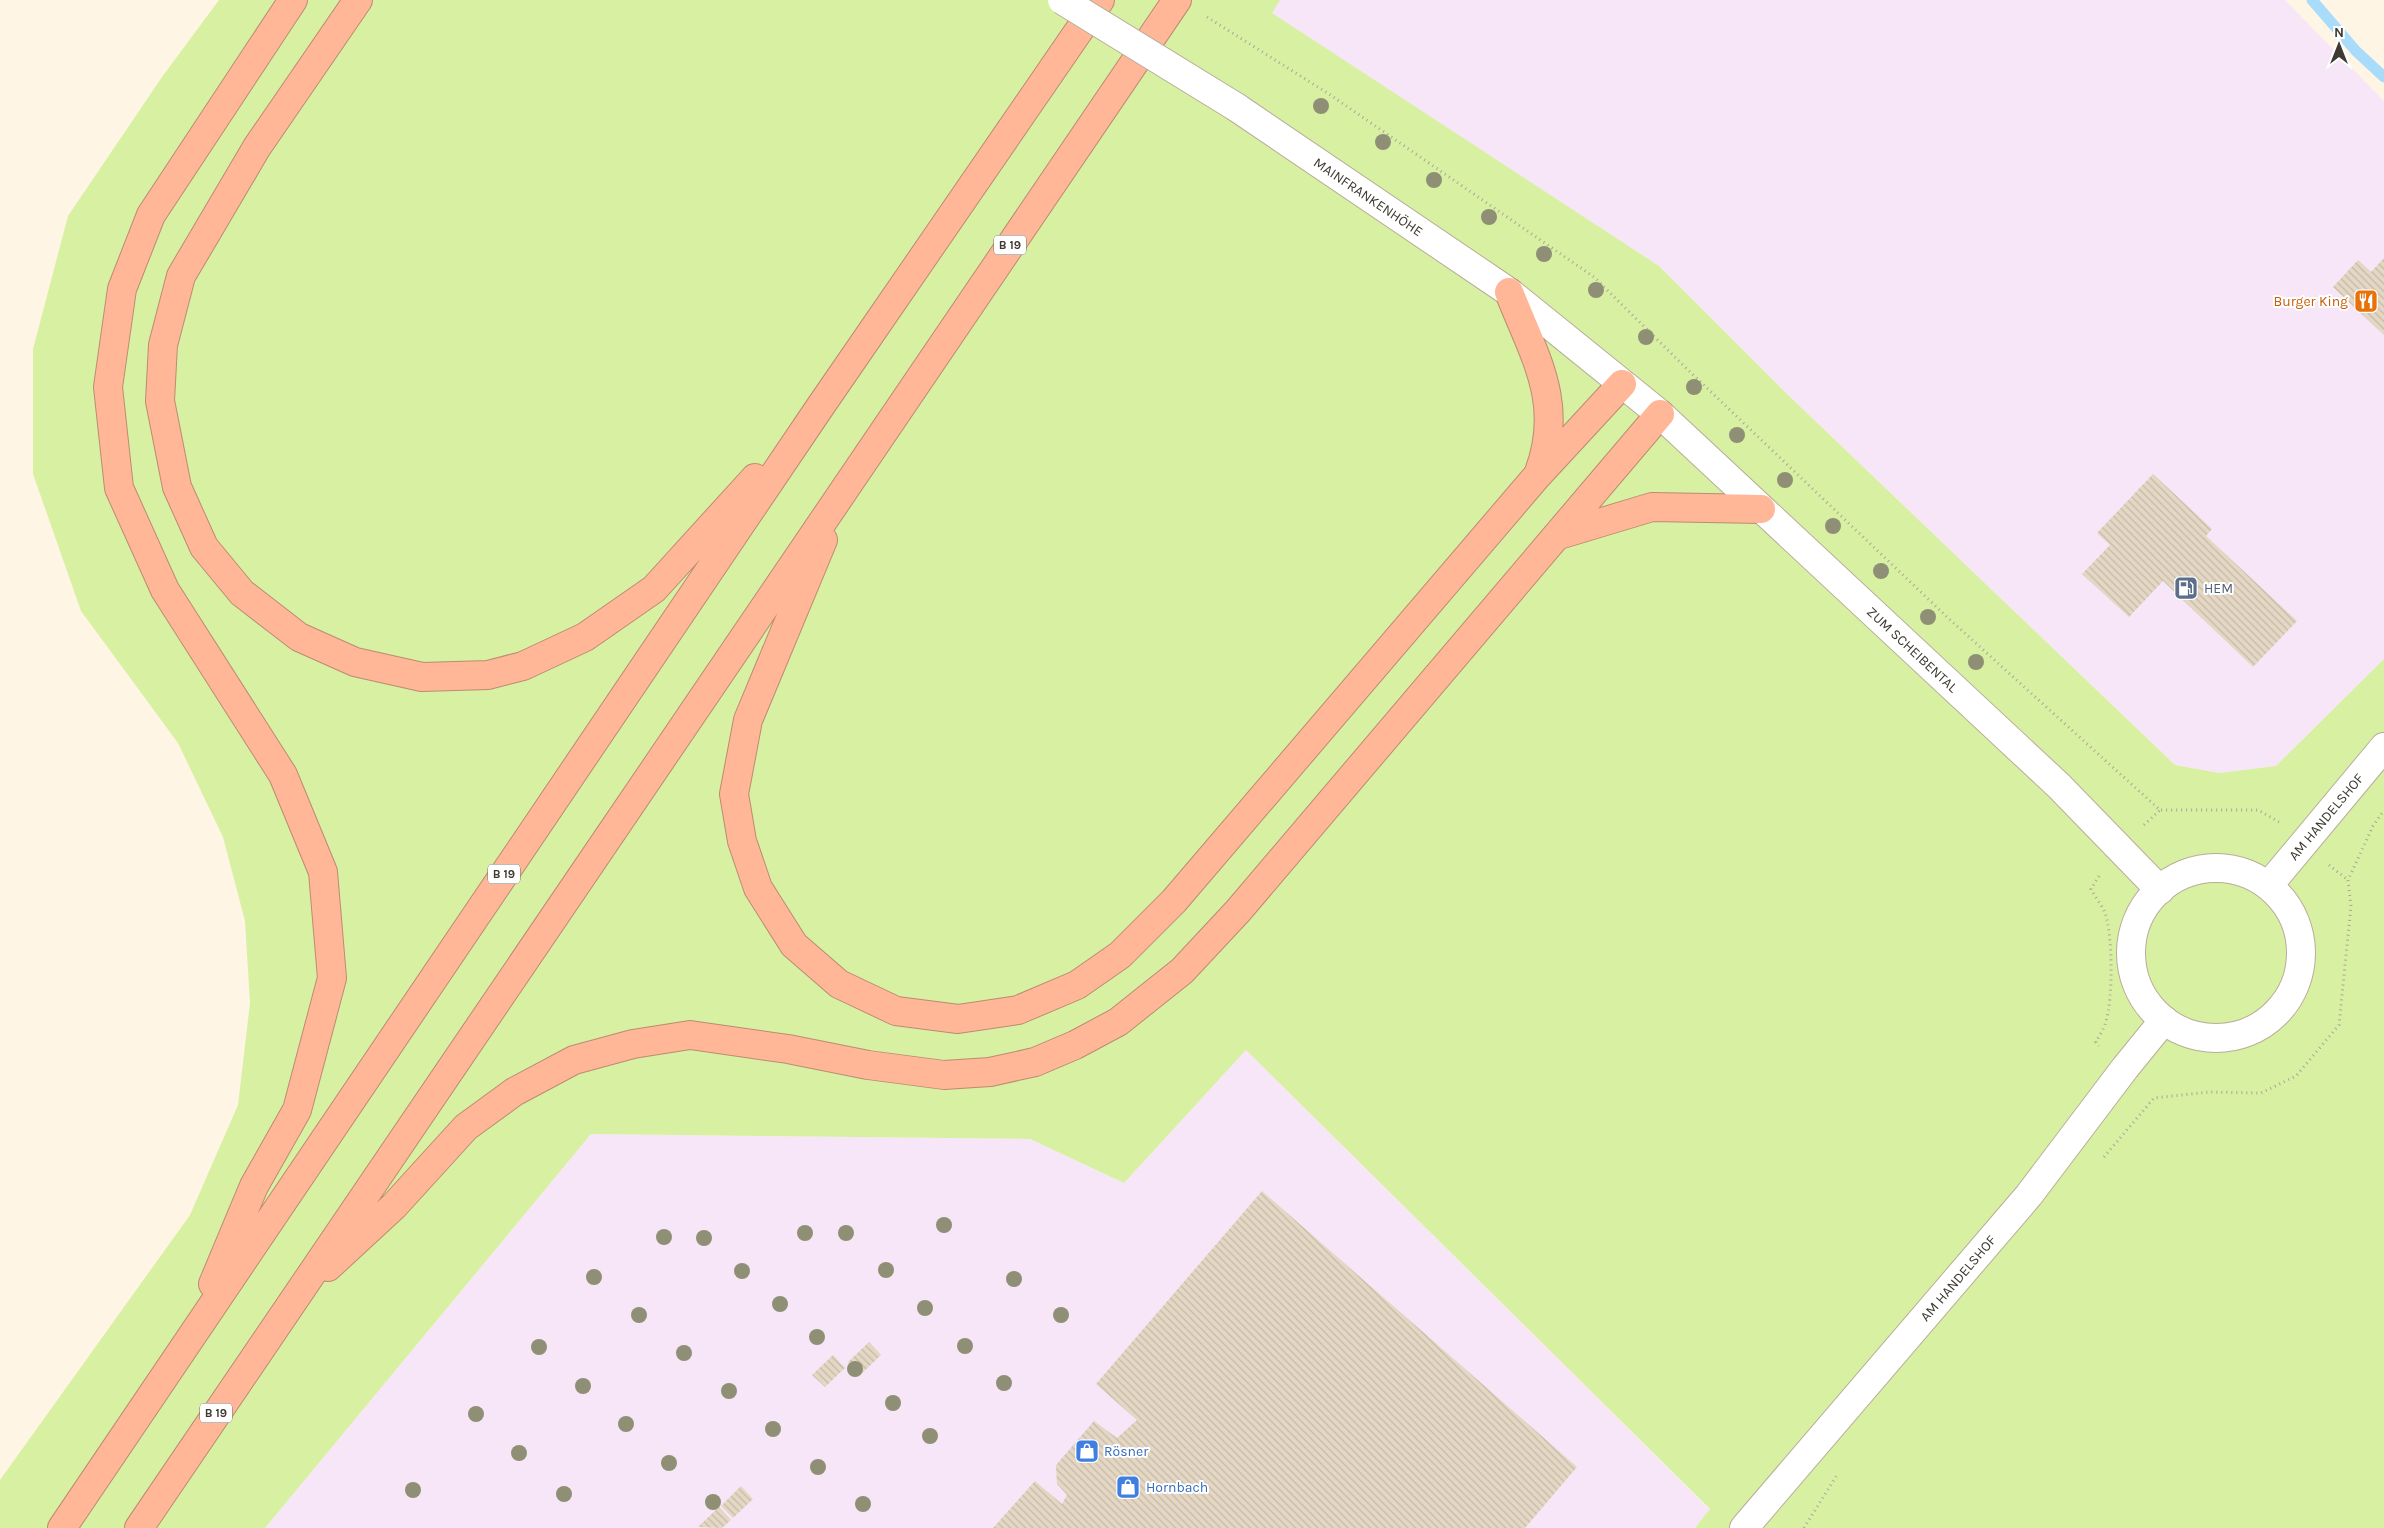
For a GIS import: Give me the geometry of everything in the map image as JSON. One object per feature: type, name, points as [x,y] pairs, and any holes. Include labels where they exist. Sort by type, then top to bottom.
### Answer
[{"type":"highway","points":[[189,1342],[254,1186],[297,1110],[332,978],[324,872],[283,775],[165,590],[119,488],[108,387],[122,289],[151,215],[293,0]]},
{"type":"highway","points":[[358,0],[256,147],[181,276],[162,345],[160,401],[177,487],[204,547],[242,593],[298,637],[356,662],[422,677],[488,675],[523,666],[585,637],[654,588],[820,407]]},
{"type":"highway","name":"B 19","points":[[62,1528],[820,407],[1100,0]]},
{"type":"highway","name":"B 19","points":[[139,1528],[1177,0]]},
{"type":"highway","points":[[1509,292],[1547,389],[1550,420],[1548,443],[1537,476]]},
{"type":"highway","points":[[843,490],[748,720],[734,794],[742,841],[758,888],[794,945],[839,984],[896,1012],[958,1018],[1018,1010],[1077,985],[1120,955],[1174,901],[1537,476],[1622,384]]},
{"type":"highway","points":[[294,1298],[394,1206],[466,1126],[514,1092],[574,1060],[633,1044],[690,1035],[788,1049],[868,1066],[953,1074],[990,1072],[1035,1062],[1074,1045],[1118,1022],[1182,971],[1238,911],[1660,414]]},
{"type":"highway","points":[[1560,534],[1652,507],[1761,509]]},
{"type":"street","name":"MAINFRANKENHÖHE","points":[[1062,0],[1236,107],[1509,292],[1660,414]]},
{"type":"street","name":"ZUM SCHEIBENTAL","points":[[1660,414],[2058,786],[2160,890]]},
{"type":"street","name":"AM HANDELSHOF","points":[[2268,886],[2384,747]]},
{"type":"street","points":[[2225,868],[2248,874],[2268,886],[2289,907],[2300,935],[2301,945],[2301,964],[2292,993],[2274,1017],[2249,1033],[2220,1038],[2190,1035],[2164,1020],[2146,1002],[2136,981],[2131,956],[2134,931],[2143,909],[2160,890],[2179,876],[2202,869],[2225,868]]},
{"type":"street","name":"AM HANDELSHOF","points":[[1744,1528],[2029,1195],[2125,1068],[2164,1020]]},
{"type":"path","points":[[1204,15],[1329,94],[1594,277],[1687,369],[1947,618],[2160,810],[2258,810],[2274,819],[2348,880]]},
{"type":"path","points":[[2160,810],[2118,849],[2090,889],[2105,912],[2110,939],[2110,1004],[2106,1022],[2096,1042],[2154,1098],[2209,1092],[2262,1093],[2296,1076],[2339,1025],[2351,906],[2348,880],[2373,826],[2384,810]]},
{"type":"path","points":[[1804,1528],[1825,1497]]},
{"type":"shaded area","points":[[1280,0],[2285,0],[2384,101],[2384,659],[2276,766],[2219,773],[2175,765],[1787,394],[1659,266],[1271,13]]},
{"type":"shaded area","points":[[1246,1050],[1710,1510],[1695,1528],[265,1528],[591,1134],[1030,1139],[1124,1183]]},
{"type":"green space","points":[[219,0],[1280,0],[1272,13],[1659,266],[1787,394],[2175,765],[2219,773],[2276,766],[2384,659],[2384,1528],[1695,1528],[1710,1509],[1246,1050],[1124,1183],[1030,1139],[591,1134],[265,1528],[0,1528],[0,1480],[190,1215],[238,1105],[250,1003],[245,921],[223,837],[178,743],[81,611],[33,474],[33,349],[68,216],[162,77]]},
{"type":"building","name":"Burger King","points":[[2384,258],[2384,335],[2333,287],[2358,260],[2371,272]]},
{"type":"building","points":[[2153,474],[2212,529],[2206,536],[2297,621],[2253,667],[2163,581],[2129,617],[2082,574],[2110,545],[2097,533]]},
{"type":"building","points":[[1262,1191],[1577,1467],[1525,1528],[993,1528],[1035,1481],[1062,1504],[1067,1495],[1057,1484],[1056,1465],[1094,1421],[1117,1438],[1137,1420],[1096,1384]]},
{"type":"building","points":[[869,1342],[881,1355],[860,1375],[848,1362]]},
{"type":"building","points":[[833,1355],[845,1368],[825,1387],[812,1375]]},
{"type":"building","points":[[741,1486],[753,1499],[733,1518],[721,1506]]},
{"type":"building","points":[[719,1507],[731,1520],[722,1528],[698,1527]]},
{"type":"waterway","points":[[2312,0],[2356,51],[2384,77]]},
{"type":"place","name":"Burger King","points":[[2366,301]]},
{"type":"place","name":"HEM","points":[[2186,588]]},
{"type":"place","name":"Rösner","points":[[1087,1451]]},
{"type":"place","name":"Hornbach","points":[[1128,1487]]}]
